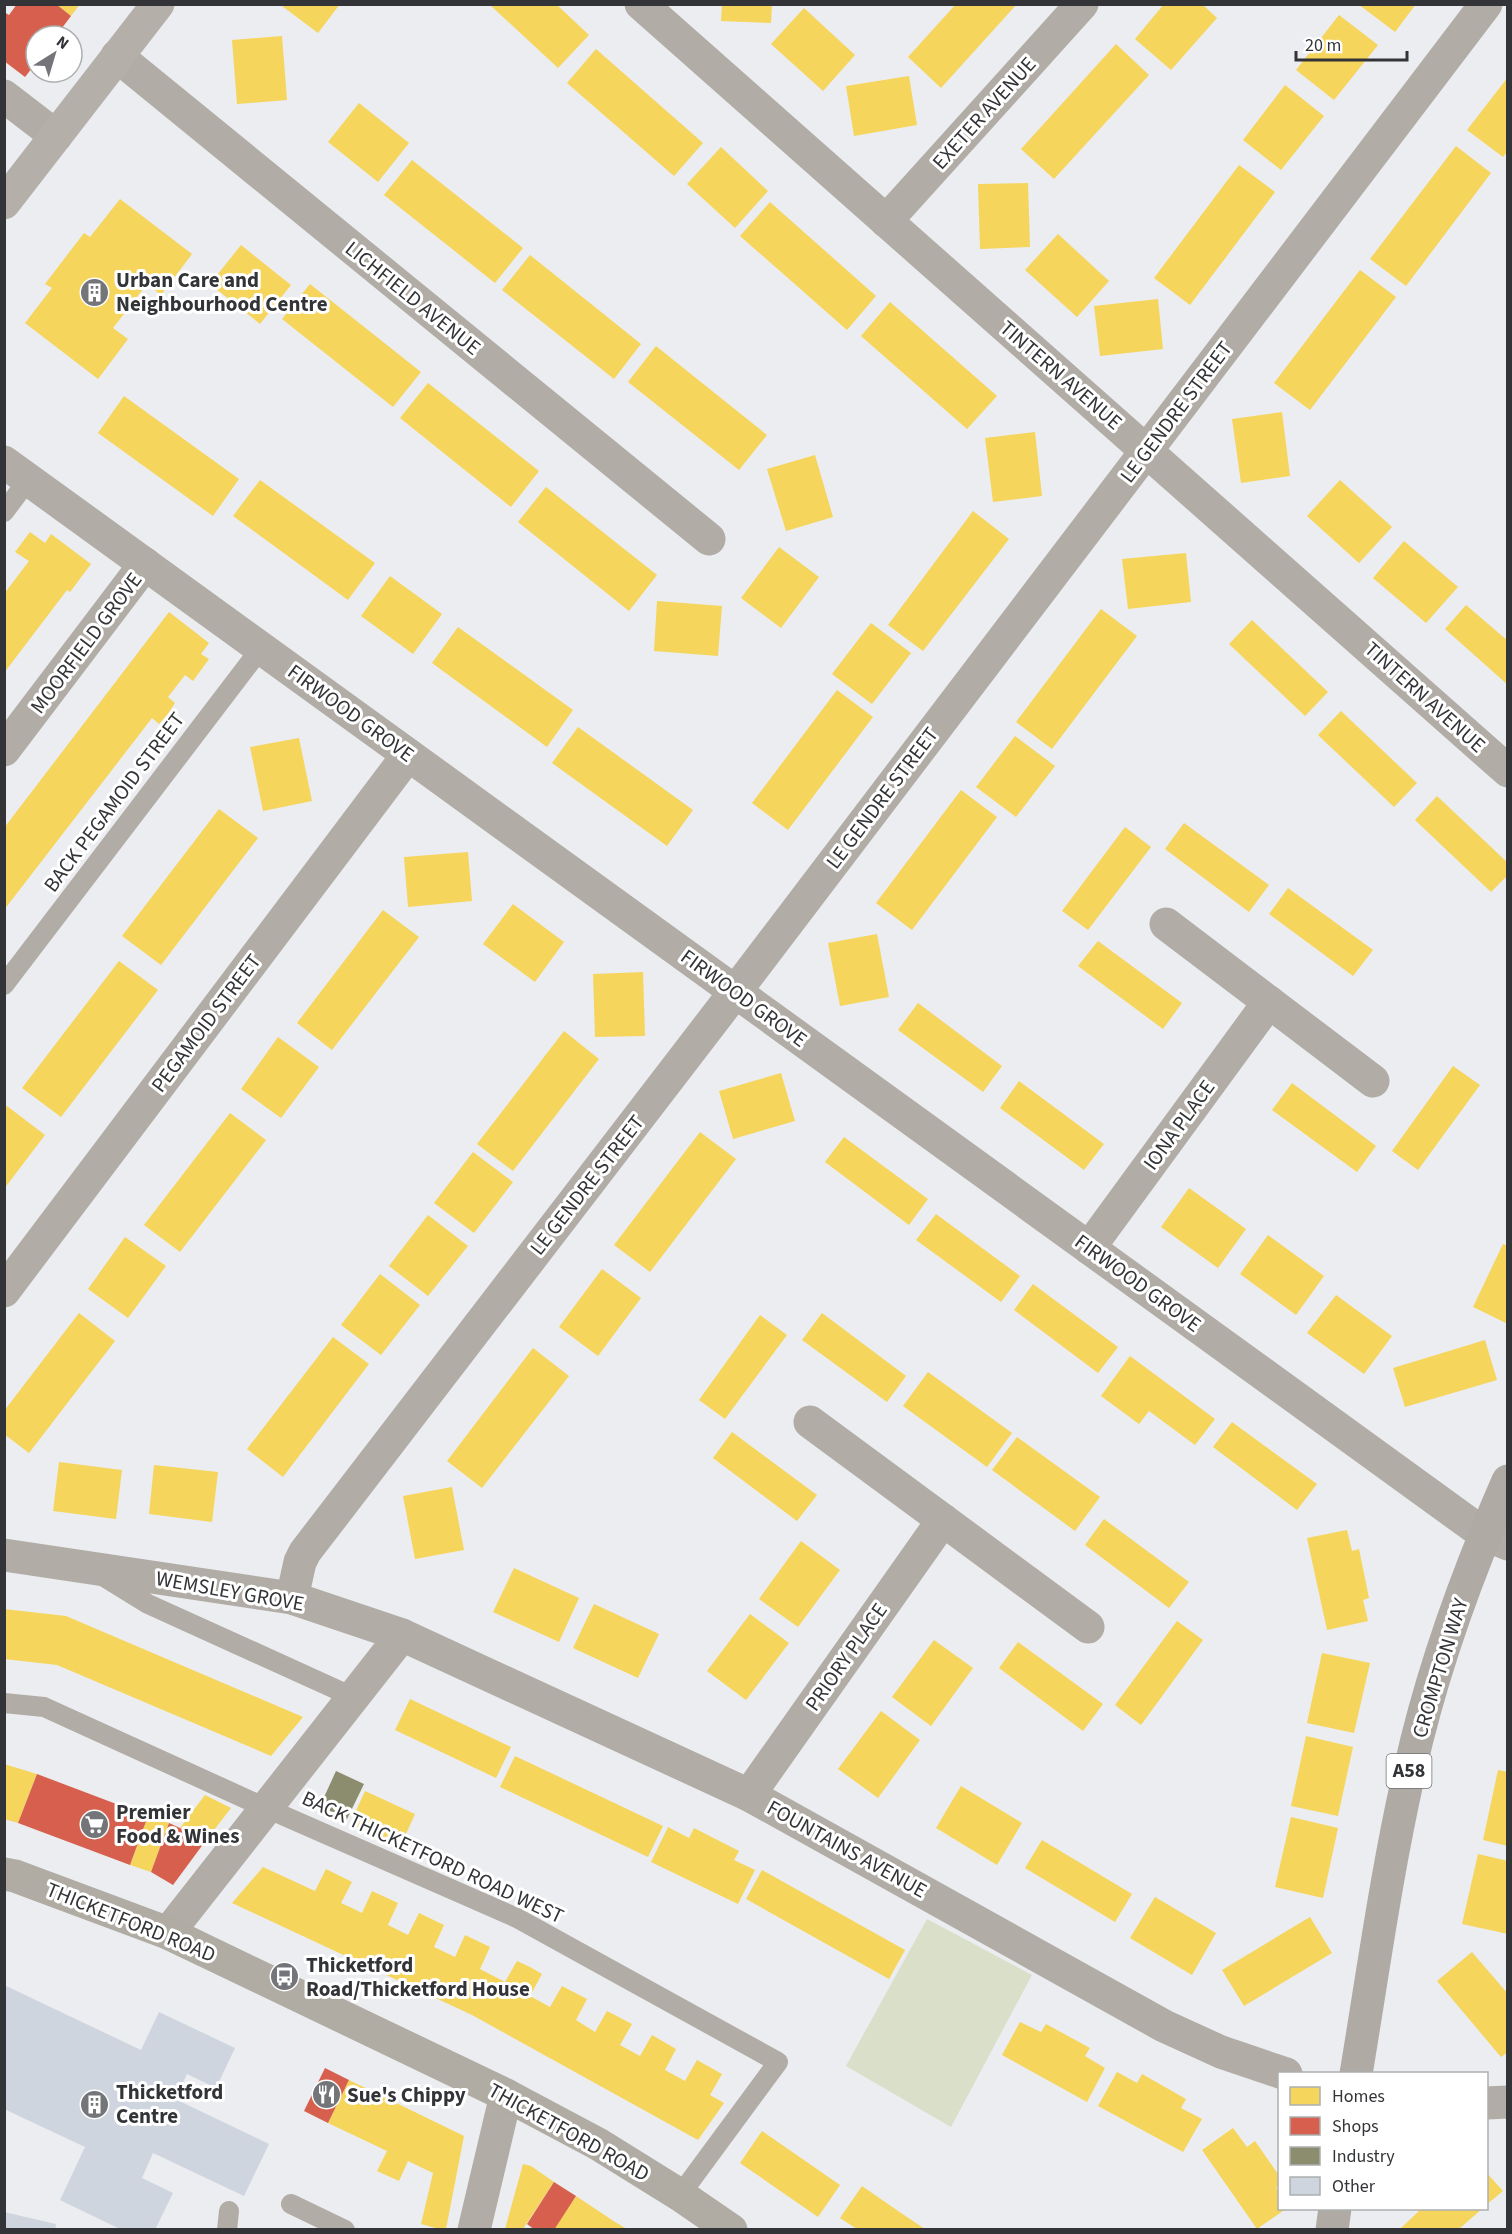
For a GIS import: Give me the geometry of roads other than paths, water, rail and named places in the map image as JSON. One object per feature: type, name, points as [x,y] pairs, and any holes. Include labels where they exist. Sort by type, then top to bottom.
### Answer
[{"type":"highway","name":"CROMPTON WAY","points":[[1356,2072],[1393,1851],[1427,1700],[1456,1612],[1496,1539],[1508,1481]]},
{"type":"highway","points":[[1332,2229],[1335,2210]]},
{"type":"main road","points":[[4,203],[159,4]]},
{"type":"street","name":"TINTERN AVENUE","points":[[641,4],[1508,771]]},
{"type":"street","name":"EXETER AVENUE","points":[[886,220],[1082,4]]},
{"type":"street","name":"LE GENDRE STREET","points":[[292,1598],[300,1562],[305,1552],[735,992],[1486,4]]},
{"type":"street","name":"LICHFIELD AVENUE","points":[[117,56],[709,539]]},
{"type":"street","points":[[4,96],[56,136]]},
{"type":"street","name":"FIRWOOD GROVE","points":[[16,471],[1089,1248],[1496,1539]]},
{"type":"street","name":"MOORFIELD GROVE","points":[[4,750],[145,564]]},
{"type":"street","name":"PEGAMOID STREET","points":[[4,1291],[408,755]]},
{"type":"street","points":[[1166,924],[1373,1081]]},
{"type":"street","name":"IONA PLACE","points":[[1089,1248],[1269,1002]]},
{"type":"street","points":[[810,1422],[1088,1627]]},
{"type":"street","name":"PRIORY PLACE","points":[[749,1795],[943,1520]]},
{"type":"street","name":"WEMSLEY GROVE","points":[[4,1555],[292,1598],[402,1635]]},
{"type":"street","points":[[168,1933],[402,1635]]},
{"type":"street","name":"FOUNTAINS AVENUE","points":[[402,1635],[749,1795],[1164,2026],[1221,2052],[1284,2072]]},
{"type":"street","name":"THICKETFORD ROAD","points":[[4,1874],[15,1876],[168,1933],[506,2095],[598,2144],[731,2229]]},
{"type":"street","points":[[474,2229],[506,2095]]},
{"type":"street","points":[[1488,2103],[1508,2102]]},
{"type":"lane","points":[[4,512],[16,471]]},
{"type":"lane","name":"BACK PEGAMOID STREET","points":[[4,985],[261,648]]},
{"type":"lane","name":"WEMSLEY GROVE","points":[[89,1567],[148,1604],[353,1697]]},
{"type":"lane","name":"BACK THICKETFORD ROAD WEST","points":[[4,1703],[44,1707],[517,1918],[778,2062],[680,2195]]},
{"type":"lane","points":[[291,2204],[345,2229]]},
{"type":"place","name":"Urban Care and Neighbourhood Centre","points":[[95,292]]},
{"type":"place","name":"Premier Food & Wines","points":[[95,1824]]},
{"type":"place","name":"Thicketford Road/Thicketford House","points":[[285,1977]]},
{"type":"place","name":"Sue's Chippy","points":[[326,2095]]},
{"type":"place","name":"Thicketford Centre","points":[[95,2104]]}]
